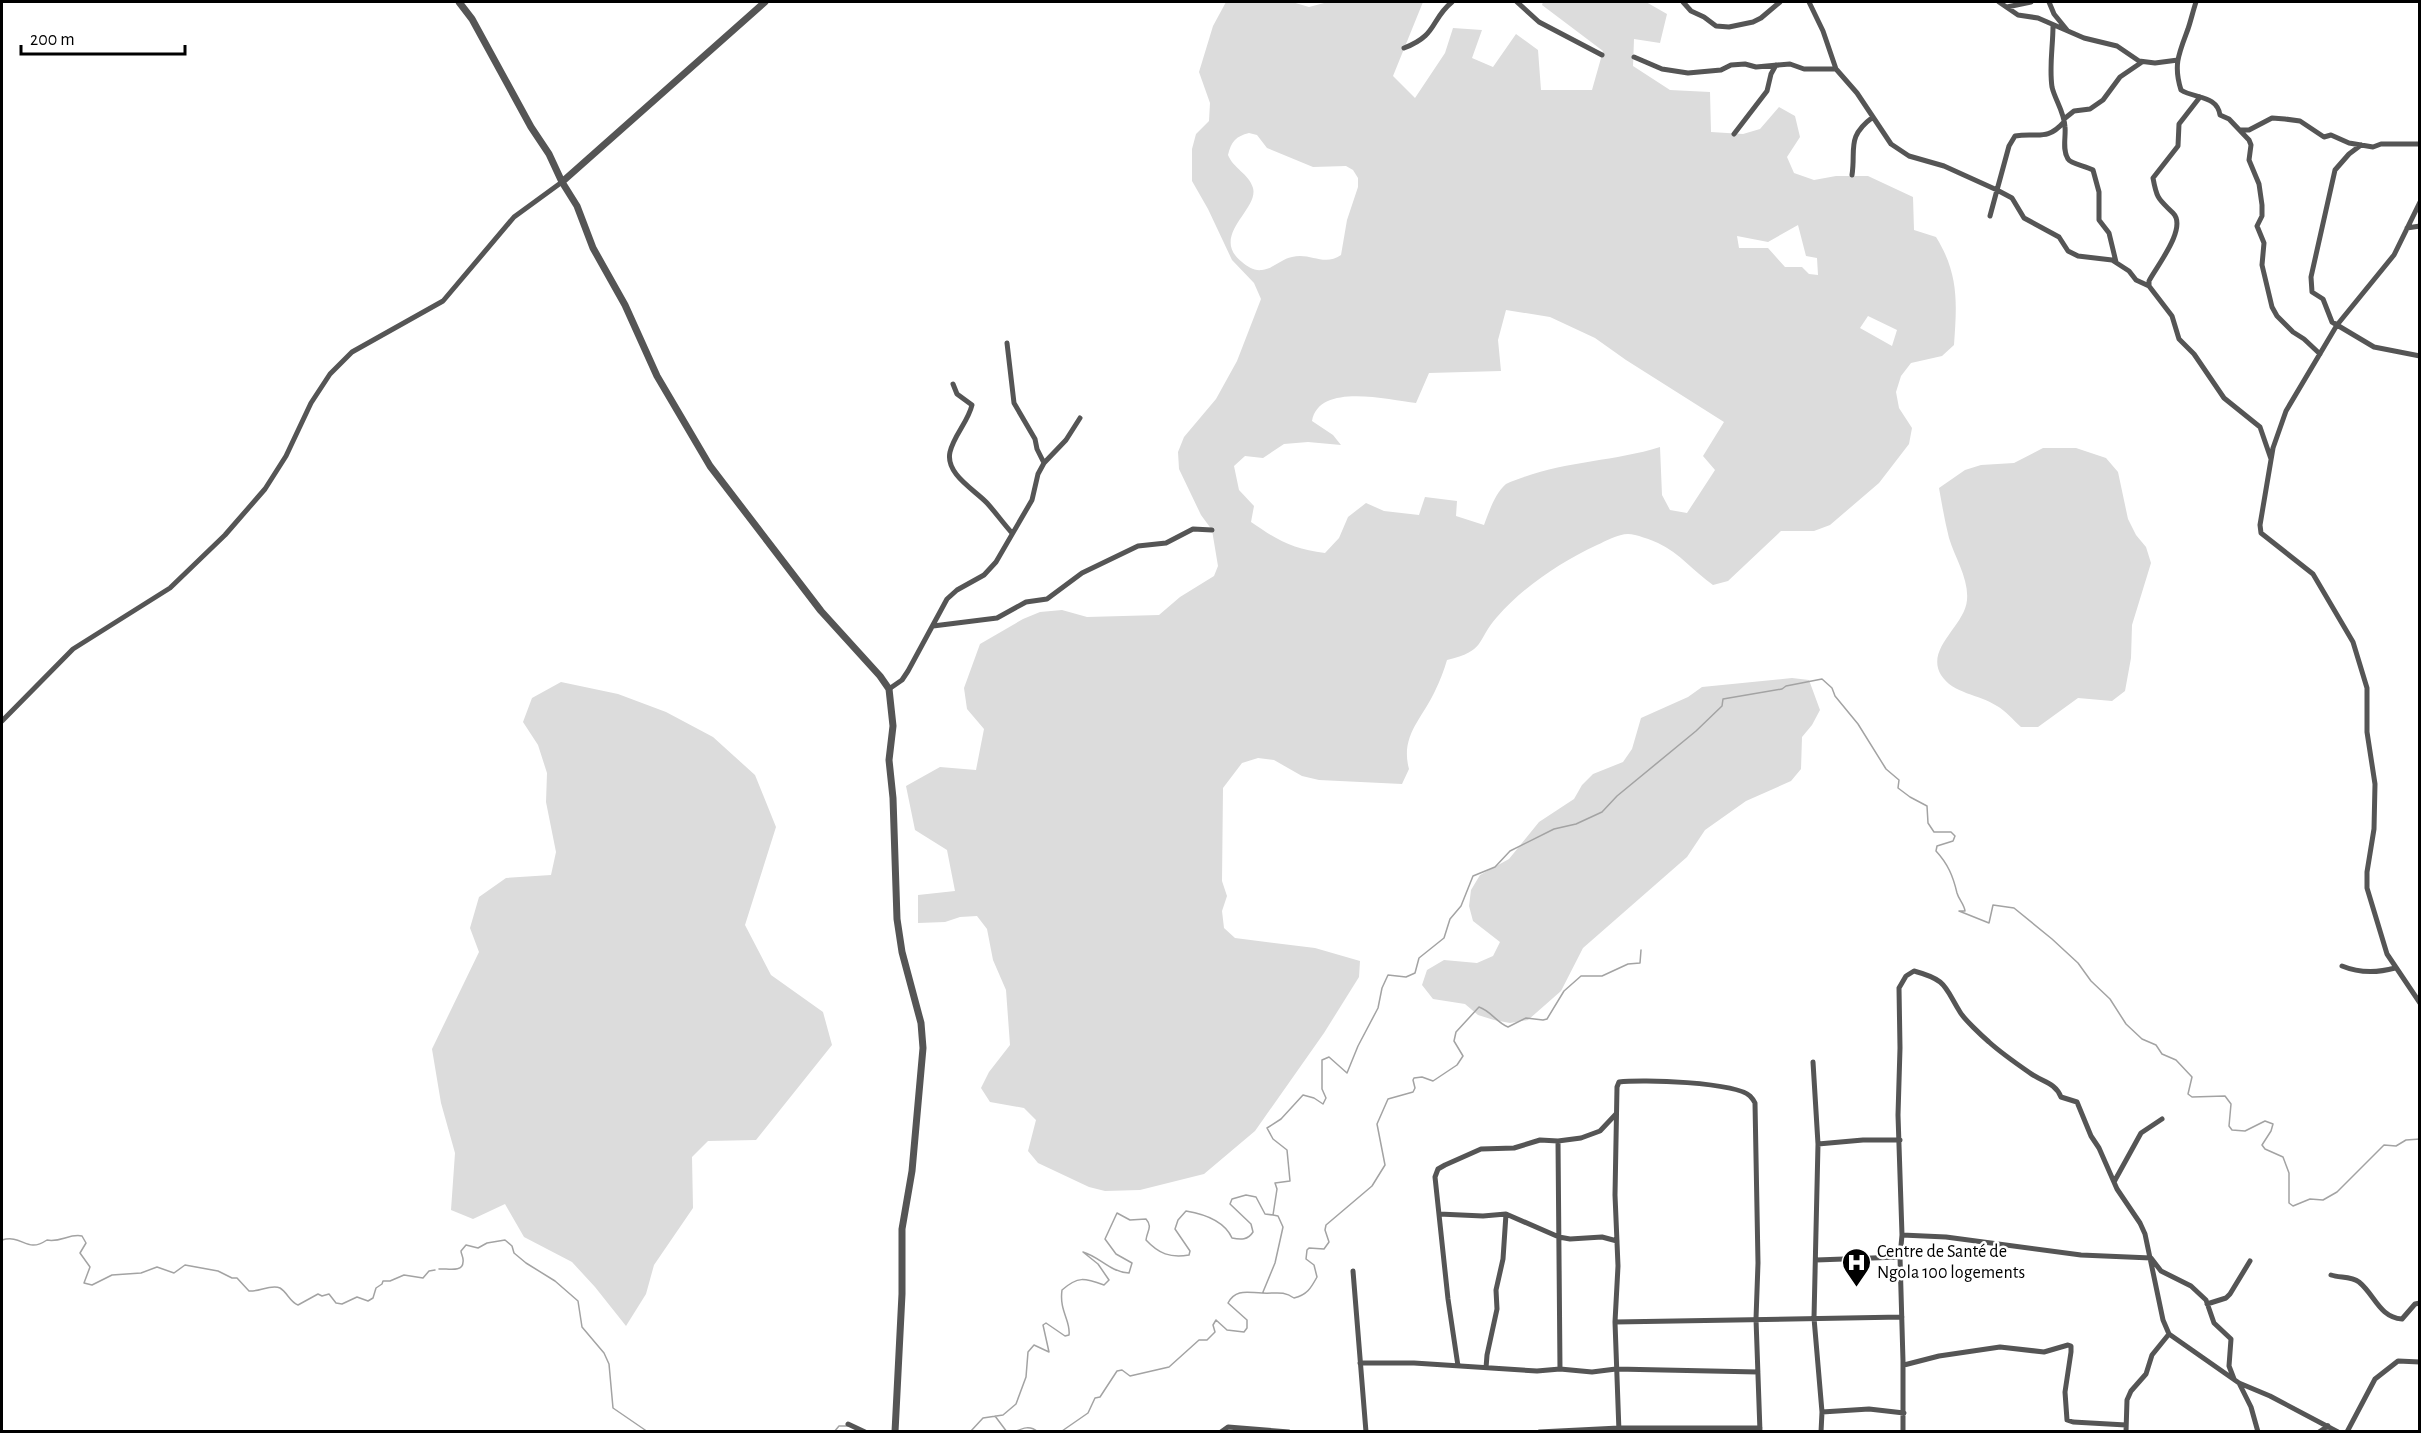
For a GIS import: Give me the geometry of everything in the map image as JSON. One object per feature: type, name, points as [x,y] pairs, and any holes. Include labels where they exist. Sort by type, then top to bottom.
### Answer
[{"type":"street","points":[[459,2],[472,19],[531,127],[549,154],[561,182],[577,206],[593,248],[625,305],[657,376],[710,466],[821,611],[889,689],[893,726],[889,760],[893,798],[897,920],[902,952],[921,1023],[923,1040],[914,1153],[902,1229],[902,1294],[895,1431]]},
{"type":"street","points":[[2,721],[73,649],[170,588],[225,535],[265,489],[286,456],[311,403],[330,374],[352,352],[443,301],[514,217],[561,182],[765,2]]},
{"type":"street","points":[[1404,48],[1421,41],[1434,28],[1444,8],[1452,2]]},
{"type":"street","points":[[1517,2],[1539,22],[1602,55]]},
{"type":"street","points":[[1683,2],[1691,11],[1716,26],[1729,27],[1753,22],[1780,2]]},
{"type":"street","points":[[1809,2],[1823,31],[1836,69],[1857,93],[1892,144],[1909,156],[1944,166],[2012,198],[2024,218],[2059,237],[2068,251],[2078,256],[2112,260],[2136,280],[2149,286],[2172,316],[2179,339],[2194,354],[2224,398],[2260,427],[2271,460]]},
{"type":"street","points":[[1999,2],[2018,15],[2038,18],[2069,32],[2116,46],[2142,62],[2178,60]]},
{"type":"street","points":[[2007,7],[2031,2]]},
{"type":"street","points":[[2049,2],[2054,14],[2069,32]]},
{"type":"street","points":[[2196,2],[2180,46],[2178,73],[2181,90],[2212,101],[2219,107],[2220,115],[2229,119],[2251,145],[2249,159],[2259,184],[2262,216],[2256,226],[2264,243],[2262,265],[2267,295],[2277,316],[2293,333],[2304,339],[2320,354]]},
{"type":"street","points":[[2053,26],[2053,89],[2061,105],[2064,120],[2066,131],[2063,139],[2066,158],[2070,162],[2085,165],[2093,170],[2099,192],[2099,220],[2109,233],[2116,262]]},
{"type":"street","points":[[1634,57],[1662,69],[1688,73],[1721,70],[1731,65],[1745,64],[1756,67],[1790,64],[1804,69],[1836,69]]},
{"type":"street","points":[[1990,216],[2009,146],[2015,136],[2047,135],[2056,131],[2074,111],[2090,109],[2103,100],[2120,77],[2142,62]]},
{"type":"street","points":[[1734,134],[1767,91],[1776,65]]},
{"type":"street","points":[[2149,286],[2149,281],[2172,242],[2177,220],[2175,214],[2161,204],[2153,178],[2178,146],[2179,124],[2200,97]]},
{"type":"street","points":[[1852,175],[1853,143],[1866,122],[1873,117]]},
{"type":"street","points":[[2240,130],[2249,130],[2272,118],[2286,119],[2300,121],[2324,137],[2331,135],[2361,145],[2373,147],[2381,144],[2420,144]]},
{"type":"street","points":[[2361,145],[2349,154],[2335,170],[2311,277],[2312,292],[2323,299],[2332,322],[2374,347],[2420,356]]},
{"type":"street","points":[[2420,202],[2394,255],[2337,325],[2304,377],[2281,421],[2261,513],[2261,533],[2307,567],[2320,583],[2339,621],[2353,642],[2367,688],[2367,732],[2375,798],[2373,836],[2366,879],[2385,950],[2420,1003]]},
{"type":"street","points":[[2407,228],[2420,226]]},
{"type":"street","points":[[1007,343],[1014,403],[1035,439],[1044,463]]},
{"type":"street","points":[[953,384],[957,394],[972,405],[970,415],[962,425],[950,451],[950,462],[956,474],[988,504],[1012,533]]},
{"type":"street","points":[[889,689],[902,681],[947,600],[964,585],[984,575],[996,562],[1032,500],[1038,474],[1044,463],[1065,440],[1080,418]]},
{"type":"street","points":[[933,626],[997,618],[1026,602],[1047,599],[1082,573],[1138,546],[1166,543],[1186,530],[1212,530]]},
{"type":"street","points":[[2342,966],[2361,972],[2385,971],[2395,968]]},
{"type":"street","points":[[1903,1431],[1904,1365],[1900,1257],[1902,1235],[1898,1115],[1899,988],[1906,976],[1914,971],[1933,976],[1944,984],[1961,1013],[1989,1042],[2030,1073],[2057,1087],[2061,1097],[2077,1102],[2114,1182],[2140,1223],[2151,1258],[2163,1320],[2169,1334],[2236,1381],[2338,1431]]},
{"type":"street","points":[[1813,1062],[1818,1144],[1814,1318],[1821,1431]]},
{"type":"street","points":[[1539,1431],[1760,1430],[1756,1319],[1758,1263],[1755,1103],[1749,1095],[1735,1089],[1631,1080],[1619,1082],[1617,1087],[1618,1266],[1615,1322],[1619,1430]]},
{"type":"street","points":[[1458,1366],[1435,1177],[1438,1170],[1445,1164],[1481,1149],[1514,1148],[1540,1140],[1558,1142],[1581,1138],[1600,1131],[1616,1114]]},
{"type":"street","points":[[2114,1182],[2141,1133],[2162,1119]]},
{"type":"street","points":[[1818,1144],[1899,1140]]},
{"type":"street","points":[[1558,1142],[1560,1369]]},
{"type":"street","points":[[1439,1214],[1483,1216],[1506,1214],[1559,1237],[1570,1239],[1602,1237],[1617,1241]]},
{"type":"street","points":[[1486,1368],[1497,1310],[1496,1290],[1503,1259],[1506,1214]]},
{"type":"street","points":[[1902,1235],[1946,1238],[2081,1255],[2151,1258],[2169,1277],[2191,1286],[2206,1300],[2214,1323],[2230,1339],[2229,1366],[2251,1407],[2258,1431]]},
{"type":"street","points":[[1816,1260],[1900,1257]]},
{"type":"street","points":[[2207,1304],[2226,1298],[2250,1261]]},
{"type":"street","points":[[1353,1270],[1366,1431]]},
{"type":"street","points":[[2331,1275],[2341,1279],[2356,1280],[2382,1311],[2393,1318],[2402,1319],[2415,1305],[2420,1303]]},
{"type":"street","points":[[1615,1322],[1902,1317]]},
{"type":"street","points":[[1904,1365],[1939,1356],[2000,1347],[2044,1352],[2068,1345],[2071,1346],[2071,1352],[2065,1392],[2067,1420],[2126,1428],[2127,1400],[2131,1391],[2146,1374],[2152,1355],[2169,1334]]},
{"type":"street","points":[[2347,1431],[2375,1379],[2394,1363],[2420,1362]]},
{"type":"street","points":[[1360,1363],[1414,1363],[1537,1371],[1560,1369],[1592,1372],[1616,1369],[1758,1372]]},
{"type":"street","points":[[1821,1412],[1869,1409],[1904,1413]]},
{"type":"street","points":[[848,1424],[865,1431]]},
{"type":"street","points":[[2319,1431],[2328,1426]]},
{"type":"street","points":[[1221,1431],[1228,1427],[1289,1431]]},
{"type":"shaded area","points":[[1226,2],[1292,2],[1309,7],[1328,2],[1423,2],[1393,76],[1415,98],[1445,53],[1453,28],[1482,30],[1472,58],[1493,67],[1516,34],[1538,50],[1541,90],[1592,90],[1603,51],[1542,5],[1543,2],[1646,2],[1667,14],[1660,43],[1634,39],[1633,66],[1670,90],[1710,92],[1711,132],[1743,134],[1760,129],[1779,107],[1795,116],[1800,137],[1787,157],[1794,173],[1814,180],[1836,176],[1868,176],[1913,197],[1914,230],[1936,237],[1953,276],[1956,302],[1954,345],[1942,356],[1911,363],[1901,376],[1896,392],[1899,408],[1912,428],[1909,444],[1879,483],[1830,525],[1814,531],[1781,531],[1728,581],[1713,585],[1666,547],[1643,537],[1628,534],[1612,538],[1583,552],[1531,585],[1497,617],[1474,649],[1447,660],[1437,687],[1410,737],[1407,747],[1409,769],[1402,784],[1319,780],[1302,776],[1274,760],[1258,758],[1242,763],[1223,788],[1222,881],[1227,896],[1222,911],[1224,928],[1235,938],[1315,948],[1360,961],[1359,977],[1324,1033],[1255,1131],[1204,1174],[1140,1190],[1105,1191],[1089,1187],[1038,1163],[1028,1151],[1036,1120],[1024,1108],[990,1102],[981,1088],[989,1072],[1010,1045],[1006,990],[993,960],[987,929],[977,916],[960,917],[945,922],[918,923],[918,895],[955,891],[947,850],[915,830],[906,786],[940,767],[976,770],[984,729],[967,709],[964,688],[980,644],[1023,619],[1040,612],[1062,610],[1087,617],[1159,615],[1180,597],[1214,576],[1218,566],[1212,530],[1201,515],[1179,469],[1178,452],[1184,437],[1216,399],[1237,361],[1261,299],[1254,283],[1232,260],[1192,181],[1192,149],[1196,134],[1209,121],[1210,103],[1199,72],[1213,26]],"holes":[[[1244,134],[1257,135],[1267,148],[1313,167],[1346,166],[1353,170],[1358,178],[1358,187],[1347,220],[1341,255],[1329,260],[1305,256],[1292,257],[1270,268],[1259,270],[1247,266],[1233,252],[1231,243],[1233,233],[1253,196],[1251,183],[1233,164],[1228,155],[1235,140]],[[1798,225],[1806,256],[1817,258],[1818,275],[1809,274],[1802,267],[1785,267],[1768,248],[1739,248],[1737,236],[1768,242]],[[1506,310],[1550,317],[1595,338],[1724,422],[1703,456],[1715,470],[1687,513],[1670,510],[1662,495],[1660,447],[1558,468],[1510,482],[1499,492],[1484,525],[1456,516],[1457,501],[1425,497],[1419,515],[1384,511],[1366,503],[1348,517],[1339,538],[1325,553],[1286,543],[1251,522],[1254,506],[1239,490],[1234,466],[1245,456],[1263,458],[1284,444],[1308,442],[1341,445],[1333,435],[1312,421],[1317,409],[1327,401],[1356,396],[1416,403],[1429,373],[1501,371],[1498,340]],[[1868,316],[1897,330],[1892,346],[1860,328]]]},
{"type":"shaded area","points":[[2043,448],[2076,448],[2106,458],[2118,472],[2128,519],[2136,535],[2146,547],[2151,563],[2132,625],[2131,658],[2125,691],[2112,701],[2078,698],[2038,727],[2021,727],[1997,706],[1952,686],[1941,675],[1937,665],[1942,646],[1965,610],[1967,600],[1966,584],[1949,538],[1939,488],[1965,470],[1981,465],[2014,463]]},
{"type":"shaded area","points":[[1792,678],[1809,680],[1820,710],[1802,737],[1801,769],[1791,781],[1746,801],[1705,830],[1687,857],[1583,948],[1561,991],[1528,1020],[1510,1023],[1478,1015],[1465,1004],[1433,999],[1422,985],[1427,970],[1444,960],[1477,963],[1493,956],[1500,942],[1473,921],[1469,906],[1471,890],[1480,875],[1509,859],[1539,822],[1574,799],[1582,785],[1593,774],[1623,762],[1632,749],[1641,718],[1688,697],[1702,687]]},
{"type":"shaded area","points":[[561,682],[618,694],[666,712],[713,737],[755,775],[776,827],[745,925],[771,975],[823,1012],[832,1045],[756,1140],[708,1141],[692,1157],[693,1208],[654,1265],[646,1294],[626,1326],[572,1262],[524,1237],[505,1204],[473,1219],[451,1210],[455,1153],[441,1103],[432,1049],[479,952],[470,928],[479,897],[506,878],[551,875],[556,852],[546,802],[547,773],[538,745],[523,722],[532,698]]},
{"type":"waterway","points":[[970,1432],[983,1418],[1003,1415],[1016,1404],[1026,1377],[1028,1352],[1034,1345],[1049,1352],[1043,1325],[1046,1323],[1065,1336],[1069,1335],[1062,1304],[1062,1290],[1077,1280],[1104,1285],[1109,1280],[1098,1264],[1083,1252],[1116,1270],[1129,1273],[1132,1263],[1116,1254],[1105,1239],[1117,1213],[1130,1220],[1146,1219],[1149,1227],[1146,1240],[1160,1252],[1176,1256],[1189,1255],[1190,1251],[1175,1229],[1178,1220],[1186,1211],[1219,1222],[1232,1238],[1238,1239],[1247,1238],[1253,1232],[1251,1224],[1230,1204],[1232,1199],[1246,1195],[1256,1197],[1265,1214],[1273,1215],[1277,1189],[1275,1183],[1290,1181],[1287,1150],[1273,1139],[1267,1128],[1281,1119],[1303,1095],[1323,1104],[1326,1098],[1322,1089],[1322,1060],[1329,1057],[1347,1073],[1378,1008],[1382,988],[1388,975],[1406,977],[1415,973],[1419,958],[1444,938],[1450,919],[1461,906],[1473,876],[1495,867],[1510,851],[1554,829],[1576,824],[1602,812],[1617,796],[1696,731],[1722,706],[1723,699],[1782,689],[1786,686],[1822,679],[1832,688],[1835,696],[1858,724],[1886,769],[1899,780],[1898,788],[1927,806],[1928,823],[1934,832],[1951,832],[1955,836],[1953,841],[1937,846],[1936,851],[1950,870],[1964,906],[1965,911],[1959,911],[1989,923],[1993,905],[2014,908],[2078,963],[2091,981],[2110,999],[2126,1024],[2142,1039],[2156,1045],[2162,1054],[2176,1060],[2192,1077],[2188,1094],[2192,1097],[2225,1096],[2231,1104],[2229,1126],[2232,1130],[2245,1131],[2265,1121],[2273,1124],[2262,1145],[2265,1149],[2283,1157],[2289,1173],[2289,1203],[2293,1206],[2310,1199],[2323,1200],[2337,1192],[2384,1145],[2396,1146],[2406,1140],[2420,1139]]},
{"type":"waterway","points":[[1047,1432],[1062,1431],[1088,1413],[1095,1398],[1100,1397],[1117,1371],[1122,1370],[1130,1376],[1169,1367],[1199,1340],[1207,1340],[1215,1332],[1213,1325],[1216,1320],[1227,1330],[1244,1332],[1247,1328],[1247,1320],[1228,1303],[1235,1295],[1243,1292],[1279,1293],[1294,1298],[1308,1290],[1317,1277],[1314,1265],[1306,1259],[1307,1250],[1309,1248],[1324,1249],[1329,1242],[1325,1230],[1326,1225],[1372,1186],[1385,1165],[1377,1124],[1388,1099],[1413,1092],[1414,1078],[1422,1077],[1433,1081],[1457,1065],[1463,1056],[1454,1041],[1456,1032],[1479,1007],[1508,1027],[1526,1018],[1547,1019],[1564,991],[1581,976],[1602,976],[1628,964],[1640,963],[1641,950]]},
{"type":"waterway","points":[[1263,1292],[1275,1263],[1283,1227],[1278,1216],[1273,1215]]},
{"type":"waterway","points":[[2,1240],[15,1239],[34,1245],[47,1240],[82,1236],[86,1243],[80,1253],[90,1267],[84,1283],[92,1285],[112,1275],[141,1273],[157,1267],[174,1273],[185,1265],[218,1271],[237,1278],[249,1291],[280,1288],[298,1305],[318,1294],[322,1296],[329,1294],[336,1303],[342,1304],[357,1297],[368,1301],[373,1298],[376,1288],[383,1281],[390,1281],[404,1275],[423,1278],[429,1271],[435,1270]]},
{"type":"waterway","points":[[439,1269],[460,1268],[463,1261],[461,1251],[466,1245],[478,1248],[487,1243],[505,1240],[512,1246],[514,1253],[555,1281],[578,1301],[582,1327],[604,1353],[609,1364],[613,1408],[648,1432]]},
{"type":"waterway","points":[[995,1416],[1007,1432]]},
{"type":"waterway","points":[[834,1432],[839,1426],[848,1426]]},
{"type":"waterway","points":[[1014,1432],[1023,1428],[1038,1432]]},
{"type":"waterway","points":[[769,1432],[775,1432]]},
{"type":"place","name":"Centre de Santé de Ngola 100 logements","points":[[1856,1288]]}]
